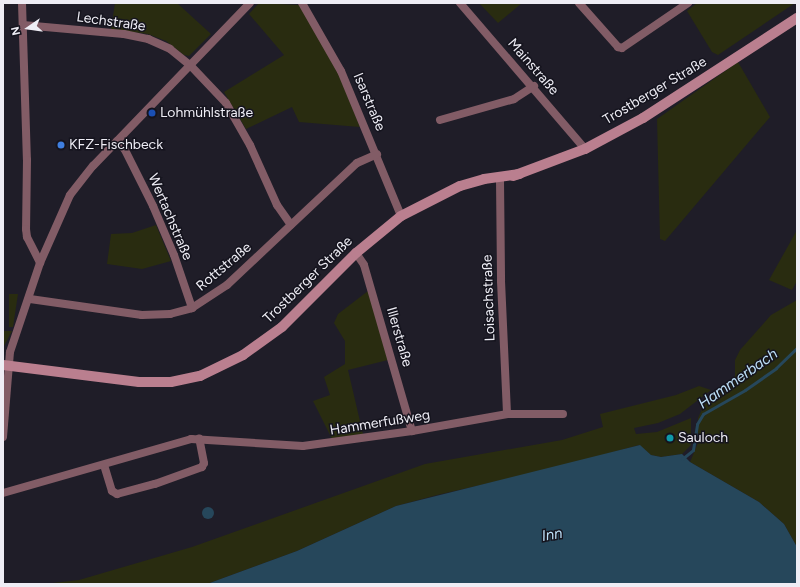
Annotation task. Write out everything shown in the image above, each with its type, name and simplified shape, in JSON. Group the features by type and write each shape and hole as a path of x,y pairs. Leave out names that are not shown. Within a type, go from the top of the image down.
{"main road":[{"name":"Trostberger Straße","path":"433,200 520,174 585,149 672,101 797,18"},
{"name":"Trostberger Straße","path":"4,366 139,382 171,382 194,378 242,356 282,327 356,253 401,216 460,186 484,179 520,174"}],"street":[{"path":"22,3 27,153 26,233 40,263"},
{"path":"3,437 4,366 30,299 40,263 70,195 117,141 250,3"},
{"name":"Isarstraße","path":"302,3 341,71 377,154 401,216"},
{"name":"Mainstraße","path":"460,3 534,86 585,149"},
{"path":"579,3 618,48 622,48 688,3"},
{"name":"Lechstraße","path":"23,25 148,39 170,49 190,65 226,103 250,145 277,205 291,225"},
{"path":"440,120 514,98 534,86"},
{"name":"Wertachstraße","path":"117,141 126,150 153,206 174,255 192,308"},
{"name":"Rottstraße","path":"30,299 142,315 170,314 192,308 227,285 357,163 377,154"},
{"name":"Loisachstraße","path":"500,180 500,273 507,414"},
{"name":"Illerstraße","path":"356,253 364,265 412,431"},
{"name":"Hammerfußweg","path":"3,493 191,439 199,438 303,446 412,431 507,414 563,414"},
{"path":"104,465 112,491 117,494 156,484 202,467 204,463 199,438"}],"green space":[{"path":"115,3 177,3 211,34 189,56 184,55 166,41 148,34 111,29"},
{"path":"259,3 299,5 334,62 360,127 299,122 292,107 246,129 224,92 284,55 249,14"},
{"path":"479,3 522,3 498,23"},
{"path":"697,3 795,3 718,55 712,52 687,11"},
{"path":"738,62 770,117 665,241 660,239 657,119"},
{"path":"156,225 171,261 142,269 107,264 111,234 132,233"},
{"path":"797,230 797,281 792,290 769,280"},
{"path":"368,291 388,360 348,370 363,434 332,439 313,401 330,395 324,377 345,364 345,341 334,323 338,314"},
{"path":"9,294 18,294 13,327 9,327"},
{"path":"797,300 797,547 784,524 759,502 690,462 698,443 698,418 704,405 735,376 735,360 740,350 771,315"},
{"path":"3,331 12,331 3,348"},
{"path":"699,386 711,390 680,414 658,423 634,428 636,434 657,432 691,418 691,445 682,454 661,457 651,455 639,445 555,468 396,506 297,551 207,584 44,584 79,580 192,547 425,464 562,440 603,427 600,414 676,395"}],"water":[{"name":"Inn","path":"640,445 651,455 661,457 682,454 690,462 759,502 784,524 797,547 797,584 207,584 297,551 396,506"},
{"path":"206,507 210,507 214,513 210,519 206,519 202,515 202,511"}],"waterway":[{"name":"Hammerbach","path":"682,459 693,450 697,424 703,414 745,390 776,368 797,348"}],"place":[{"name":"Lohmühlstraße","path":"152,113"},
{"name":"KFZ-Fischbeck","path":"61,145"},
{"name":"Sauloch","path":"670,438"}]}
